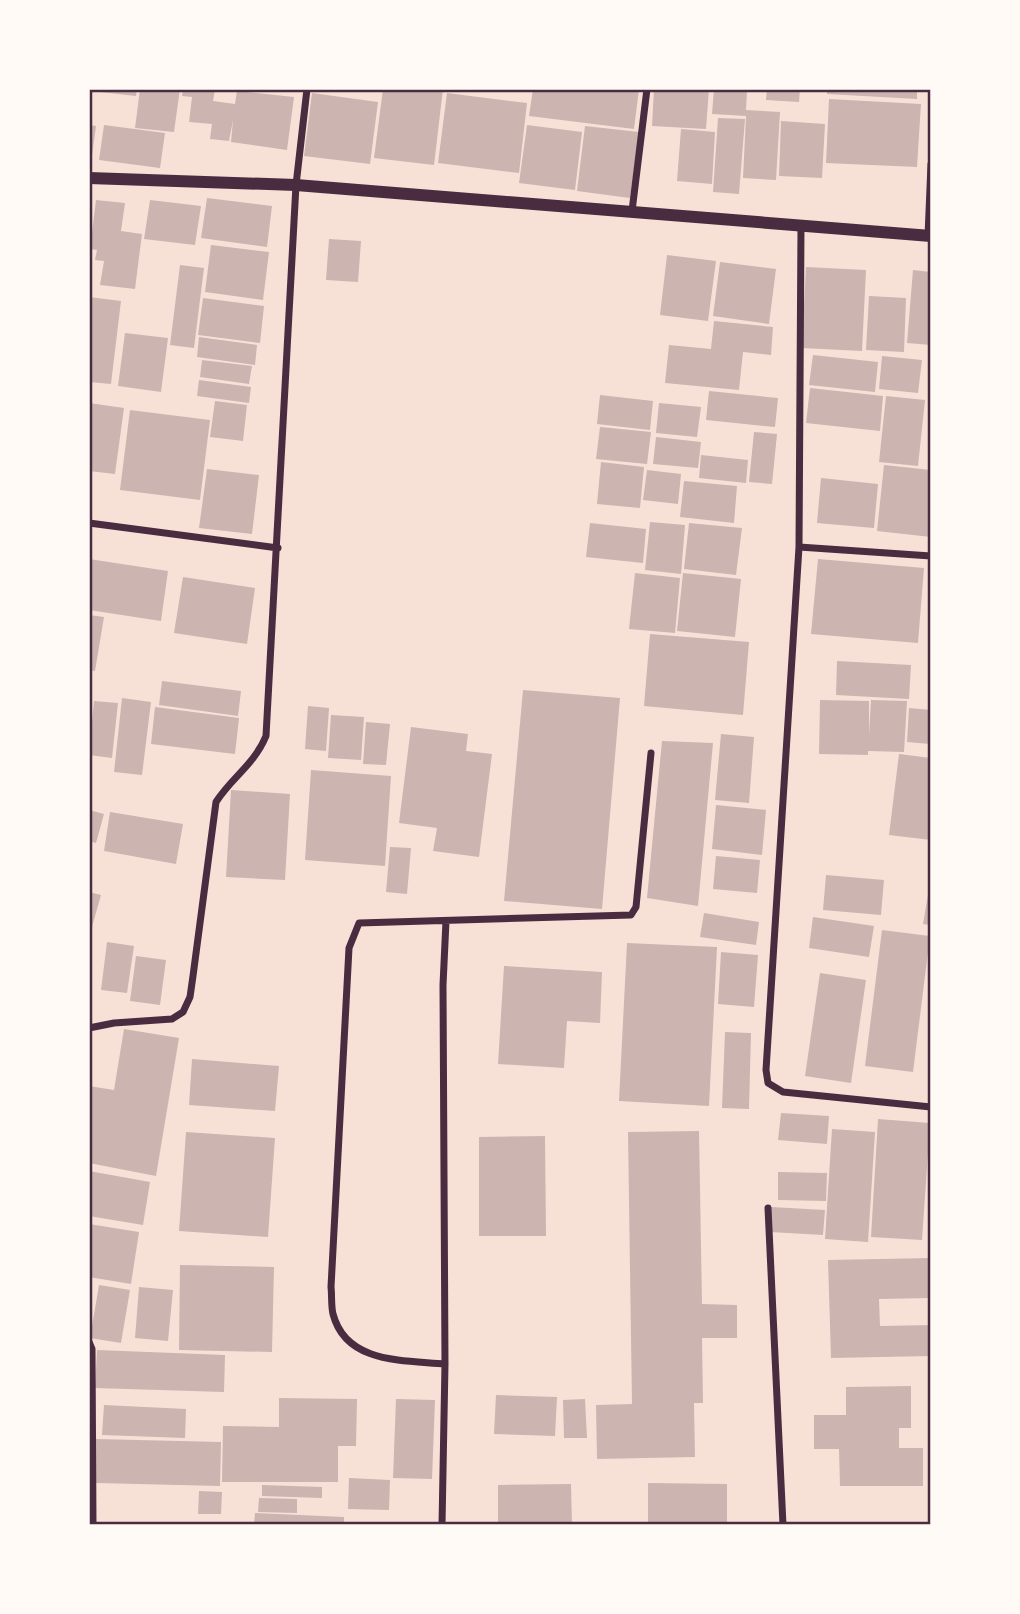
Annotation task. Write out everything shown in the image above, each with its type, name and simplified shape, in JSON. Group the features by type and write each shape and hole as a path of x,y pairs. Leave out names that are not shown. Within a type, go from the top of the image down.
{"street":[{"path":"89,1028 114,1023 172,1019 183,1012 190,998 216,802 228,784 247,769 259,753 266,736 296,185 307,89"},
{"path":"632,211 647,89"},
{"path":"89,178 296,185 930,236 931,164"},
{"path":"801,226 799,547 766,1070 768,1083 783,1092 931,1107"},
{"path":"89,523 278,548"},
{"path":"799,547 931,556"},
{"path":"445,1364 376,1357 362,1351 350,1342 333,1314 331,1287 349,948 359,923 631,915 636,907 651,753"},
{"path":"442,1525 445,1364 443,985 446,920"},
{"path":"768,1208 783,1525"},
{"path":"89,1342 92,1349 93,1525"}],"building":[{"path":"100,89 137,89 136,96 100,92"},
{"path":"140,89 180,89 174,132 135,128"},
{"path":"183,89 215,89 213,101 235,104 237,91 294,97 287,150 231,142 233,120 229,141 210,139 212,124 189,122 192,97 182,96"},
{"path":"383,89 443,89 434,165 374,158"},
{"path":"533,89 639,89 634,129 529,116"},
{"path":"654,89 709,89 706,129 652,126"},
{"path":"714,89 747,90 746,110 780,112 776,180 743,178 746,116 712,114"},
{"path":"767,89 800,89 799,102 766,100"},
{"path":"827,89 917,89 917,99 827,94"},
{"path":"312,93 378,102 370,164 304,156"},
{"path":"447,93 527,103 519,173 438,163"},
{"path":"829,99 921,104 917,167 826,163"},
{"path":"718,118 745,119 739,194 713,192"},
{"path":"781,121 825,124 822,178 779,176"},
{"path":"89,125 96,126 91,163 89,163"},
{"path":"104,125 165,133 160,168 99,160"},
{"path":"527,125 582,132 575,190 519,183"},
{"path":"585,126 639,132 630,198 577,191"},
{"path":"681,129 715,132 712,184 677,181"},
{"path":"207,198 272,206 267,247 201,238"},
{"path":"96,200 125,203 121,231 142,234 135,289 100,285 104,261 95,260 97,250 90,249"},
{"path":"150,200 201,206 195,245 144,239"},
{"path":"329,239 361,241 358,282 326,280"},
{"path":"211,245 269,252 263,300 205,292"},
{"path":"667,255 716,261 708,321 660,315"},
{"path":"720,262 776,269 769,324 713,316"},
{"path":"180,265 204,268 194,348 170,345"},
{"path":"806,267 866,270 862,351 802,348"},
{"path":"913,270 931,272 931,345 907,343"},
{"path":"869,296 906,298 904,352 866,350"},
{"path":"89,297 121,301 111,384 89,382"},
{"path":"203,298 264,306 260,343 198,335"},
{"path":"714,321 773,327 771,355 743,352 739,390 665,383 669,345 711,349"},
{"path":"125,333 168,338 161,392 118,386"},
{"path":"199,337 257,345 255,365 197,357"},
{"path":"813,355 878,362 875,392 809,385"},
{"path":"882,356 922,360 918,393 879,389"},
{"path":"202,360 252,366 249,384 200,377"},
{"path":"199,380 251,387 249,403 197,396"},
{"path":"810,388 883,396 880,431 806,423"},
{"path":"709,391 778,398 775,427 706,420"},
{"path":"600,395 653,401 650,430 597,424"},
{"path":"886,396 925,400 918,466 879,462"},
{"path":"215,401 247,405 243,441 210,437"},
{"path":"89,403 124,408 115,474 89,471"},
{"path":"659,403 701,407 697,437 656,433"},
{"path":"130,410 210,420 200,500 120,490"},
{"path":"600,427 651,432 647,464 596,459"},
{"path":"754,432 777,434 772,484 749,482"},
{"path":"656,437 701,442 698,468 653,464"},
{"path":"701,455 748,460 746,483 699,478"},
{"path":"601,462 644,467 640,508 597,504"},
{"path":"884,465 931,470 931,537 877,531"},
{"path":"207,469 259,475 252,534 199,528"},
{"path":"647,470 681,474 678,504 643,500"},
{"path":"821,478 878,484 874,528 817,523"},
{"path":"684,481 737,486 734,523 680,517"},
{"path":"650,522 685,525 681,574 645,570"},
{"path":"590,523 646,529 643,563 586,557"},
{"path":"689,523 742,528 736,575 684,569"},
{"path":"89,559 168,571 161,621 89,610"},
{"path":"818,559 924,568 918,643 811,634"},
{"path":"635,573 680,578 675,633 629,629"},
{"path":"683,573 741,579 735,637 677,631"},
{"path":"183,577 255,588 247,644 174,633"},
{"path":"89,615 104,617 95,671 89,670"},
{"path":"650,634 749,642 743,715 644,706"},
{"path":"837,661 911,665 909,699 836,695"},
{"path":"162,681 241,691 238,716 159,705"},
{"path":"523,690 620,698 602,909 504,901"},
{"path":"122,698 151,702 142,775 114,772"},
{"path":"820,700 869,701 869,735 871,700 907,701 904,752 868,751 868,755 819,754"},
{"path":"94,701 118,703 112,758 89,755"},
{"path":"308,706 329,708 326,751 305,749"},
{"path":"155,707 239,718 235,754 151,744"},
{"path":"909,708 931,710 930,744 907,742"},
{"path":"331,715 364,717 361,760 328,758"},
{"path":"366,722 390,724 386,765 363,764"},
{"path":"411,727 468,734 466,751 492,754 479,857 433,851 437,828 399,823"},
{"path":"721,734 754,737 749,803 715,800"},
{"path":"662,741 713,743 698,906 647,898"},
{"path":"899,754 931,758 931,840 889,835"},
{"path":"311,770 391,776 385,866 305,860"},
{"path":"231,790 290,794 285,880 226,877"},
{"path":"716,805 766,810 762,855 712,849"},
{"path":"89,810 104,814 96,843 89,841"},
{"path":"110,812 183,824 176,864 104,851"},
{"path":"390,847 411,848 407,894 386,892"},
{"path":"716,856 760,860 757,893 713,889"},
{"path":"826,875 884,880 881,915 823,910"},
{"path":"931,889 931,925 923,924"},
{"path":"89,892 101,895 90,934 89,934"},
{"path":"704,913 759,922 756,945 700,937"},
{"path":"813,917 874,926 869,957 809,948"},
{"path":"882,930 930,936 913,1072 865,1066"},
{"path":"107,942 134,946 127,993 101,990"},
{"path":"627,943 717,947 709,1106 619,1101"},
{"path":"721,952 758,955 754,1007 718,1004"},
{"path":"136,956 166,960 160,1005 130,1001"},
{"path":"504,966 602,972 600,1023 567,1021 564,1068 498,1064"},
{"path":"820,973 866,980 851,1083 805,1076"},
{"path":"124,1029 179,1038 156,1176 89,1163 89,1086 114,1090"},
{"path":"725,1032 751,1033 749,1109 722,1108"},
{"path":"192,1059 279,1066 275,1111 189,1105"},
{"path":"781,1113 829,1116 827,1144 778,1140"},
{"path":"878,1119 930,1123 922,1240 871,1237"},
{"path":"832,1129 875,1132 868,1242 825,1239"},
{"path":"699,1131 702,1304 737,1305 737,1338 702,1338 703,1403 694,1403 695,1457 597,1459 596,1405 632,1404 628,1132"},
{"path":"186,1132 275,1138 268,1237 179,1231"},
{"path":"545,1136 546,1236 479,1236 479,1137"},
{"path":"89,1171 150,1182 143,1225 89,1216"},
{"path":"778,1172 827,1173 826,1201 778,1200"},
{"path":"771,1207 825,1210 823,1235 770,1232"},
{"path":"89,1224 139,1232 131,1284 89,1277"},
{"path":"931,1258 931,1298 879,1299 880,1326 931,1325 931,1356 831,1358 828,1260"},
{"path":"180,1265 274,1267 272,1352 179,1350"},
{"path":"99,1285 130,1290 121,1343 90,1338"},
{"path":"139,1287 173,1290 168,1341 135,1338"},
{"path":"97,1350 225,1355 224,1392 95,1388"},
{"path":"911,1386 911,1428 899,1428 899,1448 923,1448 923,1486 840,1486 839,1449 814,1449 814,1415 846,1415 846,1387"},
{"path":"496,1395 557,1397 555,1436 494,1434"},
{"path":"279,1398 357,1399 356,1446 338,1446 338,1482 222,1482 223,1426 279,1427"},
{"path":"396,1399 435,1400 432,1479 393,1478"},
{"path":"585,1399 587,1438 564,1438 563,1400"},
{"path":"104,1405 186,1409 185,1438 102,1435"},
{"path":"96,1439 221,1442 220,1486 96,1483"},
{"path":"349,1478 390,1480 389,1510 348,1509"},
{"path":"648,1483 727,1484 727,1524 648,1523"},
{"path":"571,1484 572,1525 498,1525 498,1485"},
{"path":"262,1485 322,1487 322,1498 262,1496"},
{"path":"199,1491 222,1492 221,1514 198,1514"},
{"path":"259,1498 297,1499 297,1513 258,1512"},
{"path":"255,1513 344,1517 344,1525 254,1525"}]}
